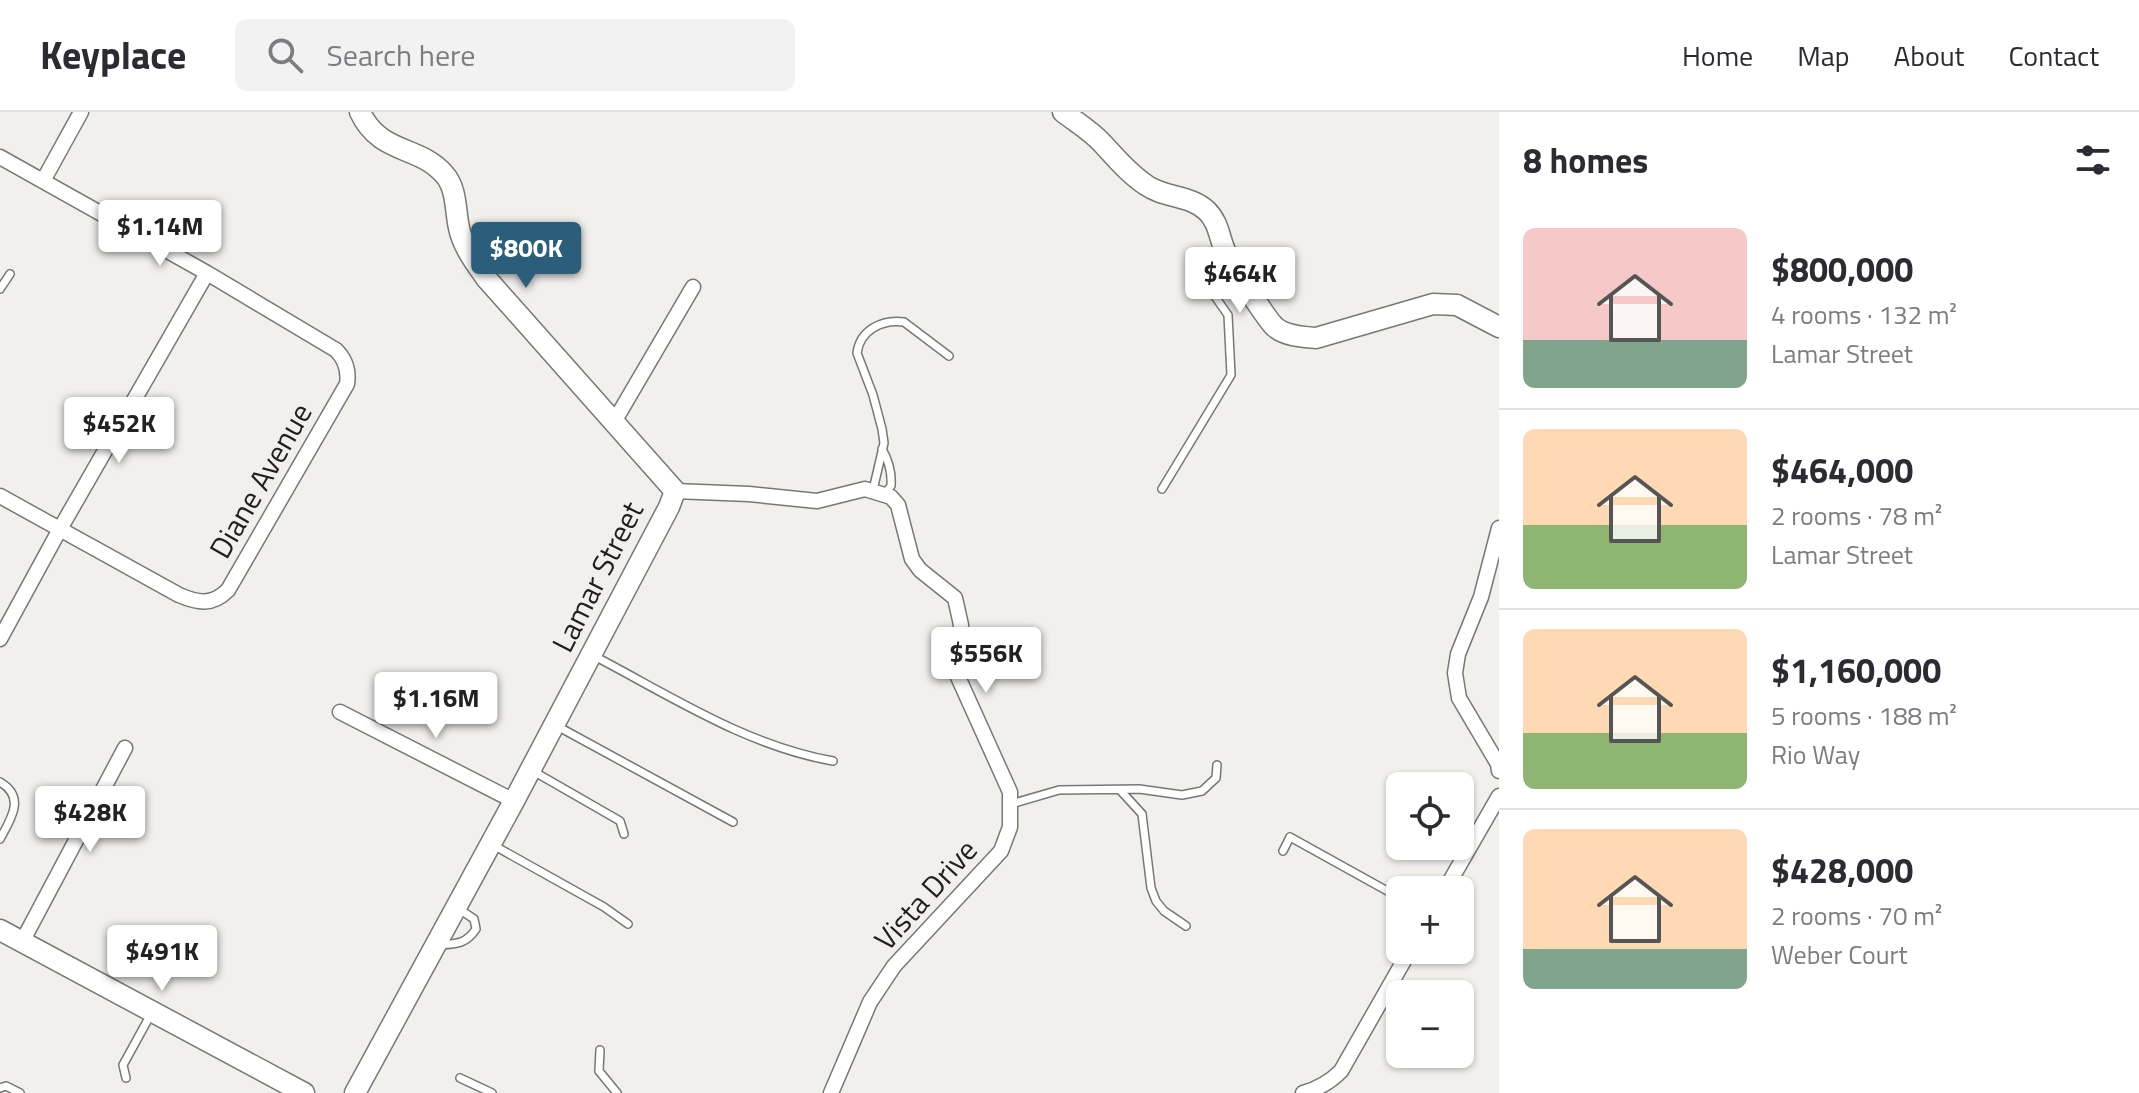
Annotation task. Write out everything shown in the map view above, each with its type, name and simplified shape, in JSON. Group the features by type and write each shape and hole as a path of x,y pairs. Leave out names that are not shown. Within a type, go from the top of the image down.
{"street":[{"path":"43,181 81,112"},
{"name":"Lamar Street","path":"355,1093 595,650 675,491 472,259 459,229 450,184 442,171 380,140 366,125 360,112"},
{"path":"1063,112 1103,144 1143,183 1206,210 1219,227 1226,254 1275,327 1298,337 1316,338 1433,304 1457,305 1499,327"},
{"path":"0,157 207,273 0,639"},
{"name":"Diane Avenue","path":"60,529 197,603 220,598 228,590 347,384 346,365 336,350 207,273"},
{"path":"614,422 693,287"},
{"path":"675,491 817,501 857,490 878,492"},
{"name":"Vista Drive","path":"831,1093 870,1002 894,966 1001,851 1010,827 1010,792 954,668 961,625 955,598 920,570 912,559 898,505 878,492"},
{"path":"0,496 60,529"},
{"path":"1499,528 1481,597 1458,654 1455,673 1459,698 1498,764 1499,771"},
{"path":"340,712 514,801"},
{"path":"22,942 125,748"},
{"path":"1453,876 1499,796"},
{"path":"0,930 304,1093"},
{"path":"1303,1093 1315,1090 1341,1071 1402,964"}],"lane":[{"path":"1162,489 1231,375 1228,315 1214,295 1212,273 1226,254"},
{"path":"0,289 10,274"},
{"path":"882,448 888,460 891,486 878,492 882,429 857,353 863,335 881,324 904,322 949,356"},
{"path":"595,650 598,658 739,732 800,755 833,761"},
{"path":"555,725 733,822"},
{"path":"1011,804 1059,790 1139,789 1182,795 1194,793 1202,791 1216,778 1217,765"},
{"path":"531,770 620,821 624,834"},
{"path":"0,782 12,791 16,802 14,813 0,839"},
{"path":"1120,790 1142,814 1151,888 1156,901 1164,911 1186,926"},
{"path":"1283,851 1290,837 1386,890"},
{"path":"491,844 604,907 628,924"},
{"path":"126,1078 123,1065 152,1012"},
{"path":"600,1050 599,1071 617,1093"},
{"path":"460,1078 492,1093"},
{"path":"0,1088 6,1086 20,1093"}]}
